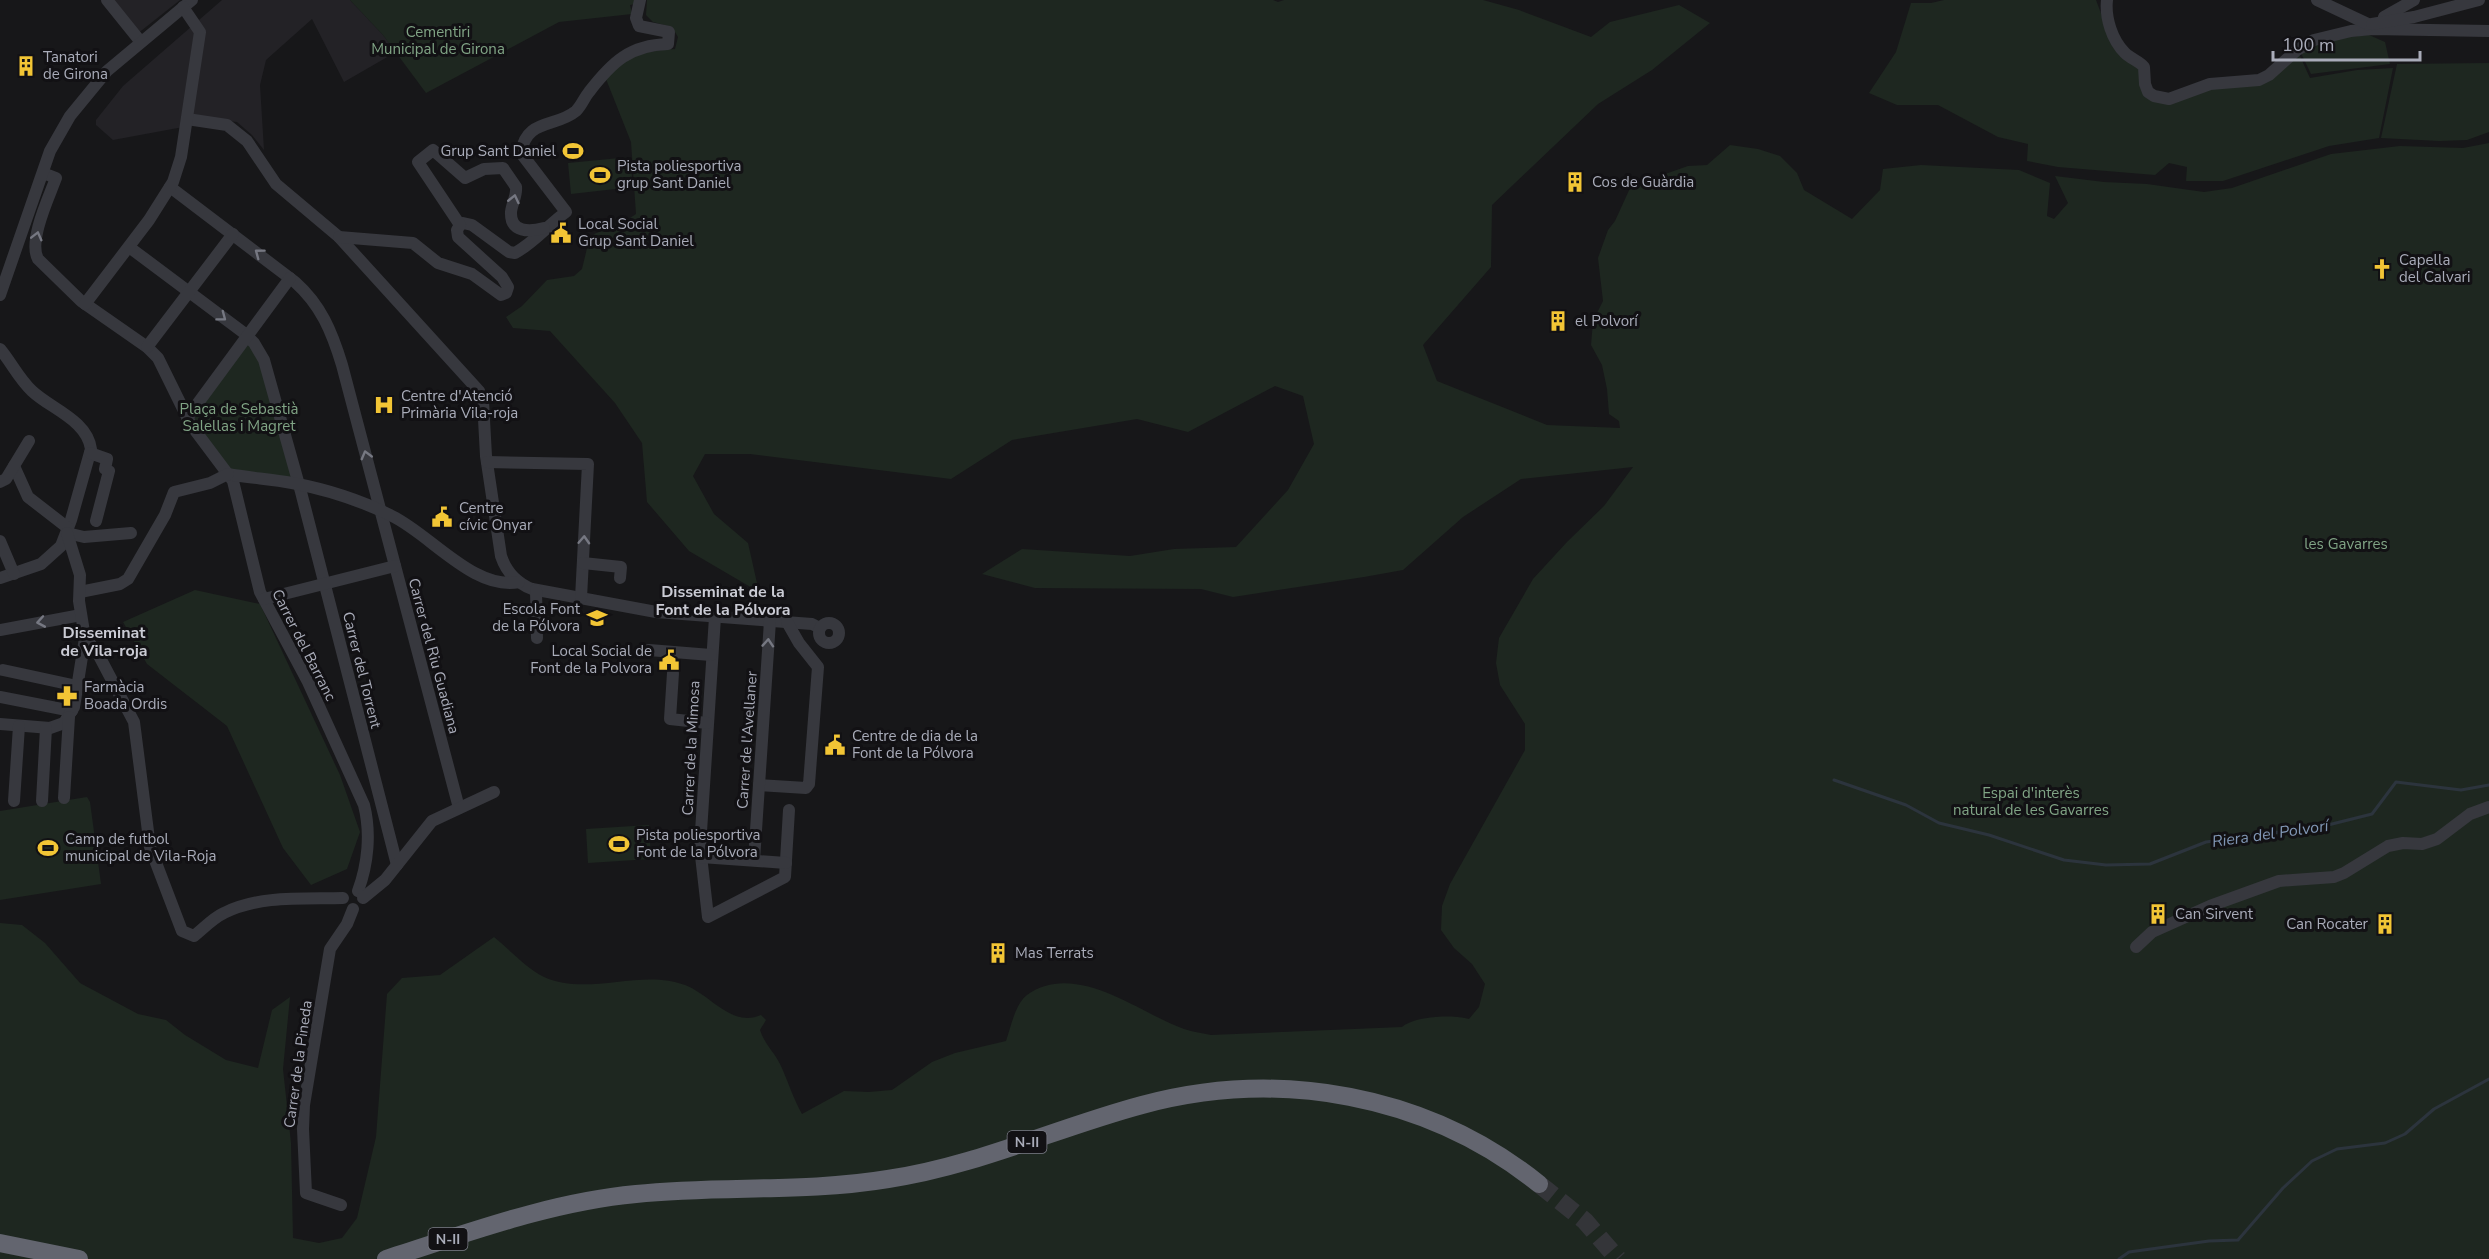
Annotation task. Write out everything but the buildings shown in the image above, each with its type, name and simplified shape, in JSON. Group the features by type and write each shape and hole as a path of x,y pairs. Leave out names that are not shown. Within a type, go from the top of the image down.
{"highway":[{"name":"N-II","path":"386,1259 510,1219 601,1198 637,1193 837,1186 933,1172 1141,1105 1189,1095 1242,1089 1287,1088 1315,1091 1360,1098 1401,1109 1464,1135 1518,1167 1539,1184"},
{"path":"0,1243 79,1259"}],"street":[{"path":"107,0 140,41"},
{"path":"459,225 463,223 472,225 509,252 516,253 533,243 544,228 566,212 521,153 522,145 525,138 539,125 575,112 598,81 626,54 640,47 668,44 669,32 639,26 636,18 640,0"},
{"path":"2107,0 2108,22 2120,47 2129,57 2144,67 2148,92 2160,98 2175,98 2217,82 2259,80 2269,75 2297,50 2314,40 2479,0"},
{"path":"2316,0 2371,27 2489,31"},
{"path":"2371,27 2414,0"},
{"path":"0,295 42,173 53,145 70,116 106,70 187,4 200,32 181,157 170,187 149,220 82,301"},
{"path":"187,119 219,123 235,130 255,150 270,176 282,189 339,237 479,391 483,401 487,462 501,556 507,569 519,582 536,590 656,612 812,624 820,628"},
{"path":"459,225 418,162 433,150 465,178 484,169 503,168 516,187 511,211 513,221 521,230 527,232 544,228"},
{"name":"Carrer del Barranc","path":"42,173 56,178 36,237 35,254 82,301 147,347 162,365 187,418 233,482 264,599 308,682 362,796 368,825 368,847 360,894"},
{"name":"Carrer del Riu Guadiana","path":"170,187 290,278 317,305 332,334 459,808"},
{"path":"339,237 413,243 438,263 472,274 501,295 506,293 508,287 502,277 458,237 459,225"},
{"path":"147,347 233,234"},
{"name":"Carrer del Torrent","path":"129,247 247,336 258,348 267,368 397,865"},
{"path":"187,418 290,278"},
{"path":"0,349 33,392 80,427 87,435 90,453 66,534 41,564 0,578"},
{"path":"0,482 6,479 29,441"},
{"path":"90,453 107,459 105,469 110,471 96,521"},
{"path":"487,462 588,464 581,598"},
{"path":"14,466 28,497 66,534 80,575 81,615 85,639 70,714 64,798"},
{"path":"80,592 120,585 128,579 165,515 174,492 210,483 228,474 297,484 381,512 407,524 465,568 509,584 519,582"},
{"path":"66,534 84,537 131,533"},
{"path":"0,541 14,574"},
{"path":"583,563 621,567 620,578"},
{"path":"264,599 395,566"},
{"path":"536,590 537,638"},
{"path":"0,630 81,615"},
{"name":"Carrer de la Mimosa","path":"715,617 707,723 701,857 708,917 785,877 786,863"},
{"name":"Carrer de l'Avellaner","path":"754,860 770,621"},
{"path":"759,785 806,788 809,784 818,668 787,622"},
{"path":"85,639 97,652 134,722 150,847 182,931 194,936 222,914 243,906 298,897 344,898"},
{"path":"648,650 711,655"},
{"path":"10,658 2,674 77,686"},
{"path":"673,673 670,719 707,723"},
{"path":"0,697 70,714"},
{"path":"0,724 46,728 58,726 70,714"},
{"path":"14,801 19,726"},
{"path":"42,801 46,728"},
{"path":"344,898 349,890 360,894 385,880 432,821 494,792"},
{"path":"2136,947 2152,932 2210,906 2279,881 2334,877 2388,846 2403,843 2422,844 2437,839 2470,814 2489,807"},
{"path":"701,857 786,863 789,810"},
{"path":"344,898 347,906 353,909 359,907 360,894"},
{"name":"Carrer de la Pineda","path":"341,1204 306,1193 303,1116 330,949 347,924 353,909"}],"shaded area":[{"path":"101,0 180,0 132,38"},
{"path":"222,0 350,0 396,52 344,82 312,19 266,60 260,85 264,150 237,122 197,117 194,125 113,140 96,125 96,120 123,86"}],"green space":[{"name":"Cementiri Municipal de Girona","path":"350,0 637,0 635,4 630,5 632,14 559,22 426,93 383,35"},
{"name":"Espai d'interès natural de les Gavarres","path":"647,0 1273,0 1278,2 1284,0 1483,0 1519,10 1591,37 1610,22 1679,5 1710,23 1652,70 1598,104 1492,205 1491,267 1423,345 1437,381 1547,425 1620,428 1619,421 1609,414 1602,365 1591,345 1593,321 1603,301 1598,258 1608,230 1615,221 1631,186 1688,166 1707,165 1730,145 1758,149 1780,156 1797,173 1804,190 1852,219 1880,190 1883,169 1921,165 2019,170 2050,183 2047,216 2054,219 2068,203 2055,176 2147,184 2204,192 2232,188 2331,154 2400,146 2463,148 2489,143 2489,1259 0,1259 0,923 22,925 45,943 80,983 138,1014 166,1020 185,1035 226,1060 258,1068 272,1010 290,997 283,1069 291,1143 293,1238 319,1243 342,1238 357,1218 376,1137 387,994 402,978 440,975 494,937 537,973 561,982 596,984 651,979 668,981 695,990 731,1014 750,1018 761,1015 766,1020 760,1030 762,1035 780,1064 802,1114 844,1091 892,1090 932,1062 955,1053 1006,1041 1016,1010 1023,999 1046,986 1066,983 1086,986 1127,1002 1166,1022 1211,1035 1402,1027 1415,1020 1434,1017 1469,1019 1479,1007 1485,984 1472,964 1454,948 1441,930 1442,906 1450,884 1525,750 1525,724 1500,685 1496,663 1499,638 1533,579 1604,506 1633,467 1521,479 1463,517 1403,570 1233,597 1201,589 1035,588 982,574 1022,549 1130,556 1174,549 1236,547 1288,490 1314,444 1303,396 1275,386 1188,432 1137,419 1012,440 951,479 750,454 705,454 693,476 714,514 748,543 759,592 689,551 647,502 642,443 615,403 550,331 513,328 506,317 522,306 547,280 574,276 582,269 588,244 594,234 624,222 636,214 631,142 606,79 622,64 637,55 675,49 678,37 672,27 653,22 646,15"},
{"path":"1944,0 2096,0 2111,40 2136,63 2151,98 2194,93 2246,81 2299,54 2310,78 2357,70 2393,68 2379,138 2329,146 2223,181 2186,181 2187,167 2169,163 2155,175 2058,167 2027,161 2028,144 1998,137 1938,105 1897,105 1869,93 1896,52 1911,3 1931,3"},
{"path":"2369,35 2385,42 2390,64 2311,74 2300,51 2326,39"},
{"path":"2489,63 2489,132 2467,140 2381,138 2397,64"},
{"name":"Pista poliesportiva grup Sant Daniel","path":"630,157 633,187 571,194 568,163"},
{"name":"Plaça de Sebastià Salellas i Magret","path":"247,337 257,350 295,482 231,471 189,416"},
{"path":"195,590 260,604 340,775 360,832 347,869 311,885 283,848 227,726 147,664 123,622"},
{"name":"Camp de futbol municipal de Vila-Roja","path":"87,797 90,802 101,884 0,900 0,811"},
{"name":"Pista poliesportiva Font de la Pólvora","path":"649,825 651,859 588,863 586,829"}],"waterway":[{"name":"Riera del Polvorí","path":"1834,780 1906,805 1939,823 1989,835 2064,860 2106,865 2150,864 2206,842 2324,826 2372,814 2396,782 2461,790 2489,785"},
{"path":"2119,1259 2129,1252 2209,1241 2238,1240 2283,1188 2312,1161 2337,1149 2385,1143 2405,1134 2434,1109 2489,1079"}],"tunnel":[{"path":"1539,1184 1585,1221 1618,1259"}],"place":[{"name":"Tanatori de Girona","path":"26,66"},
{"name":"Grup Sant Daniel","path":"573,151"},
{"name":"Pista poliesportiva grup Sant Daniel","path":"600,175"},
{"name":"Cos de Guàrdia","path":"1575,182"},
{"name":"Local Social Grup Sant Daniel","path":"561,233"},
{"name":"Capella del Calvari","path":"2382,269"},
{"name":"el Polvorí","path":"1558,321"},
{"name":"Centre d'Atenció Primària Vila-roja","path":"384,405"},
{"name":"Centre cívic Onyar","path":"442,517"},
{"name":"Escola Font de la Pólvora","path":"597,618"},
{"name":"Local Social de Font de la Polvora","path":"669,660"},
{"name":"Farmàcia Boada Ordis","path":"67,696"},
{"name":"Centre de dia de la Font de la Pólvora","path":"835,745"},
{"name":"Pista poliesportiva Font de la Pólvora","path":"619,844"},
{"name":"Camp de futbol municipal de Vila-Roja","path":"48,848"},
{"name":"Can Sirvent","path":"2158,914"},
{"name":"Can Rocater","path":"2385,924"},
{"name":"Mas Terrats","path":"998,953"}],"district":[{"name":"Disseminat de la Font de la Pólvora","path":"723,600"},
{"name":"Disseminat de Vila-roja","path":"104,641"}],"park label":[{"name":"les Gavarres","path":"2346,544"}]}
